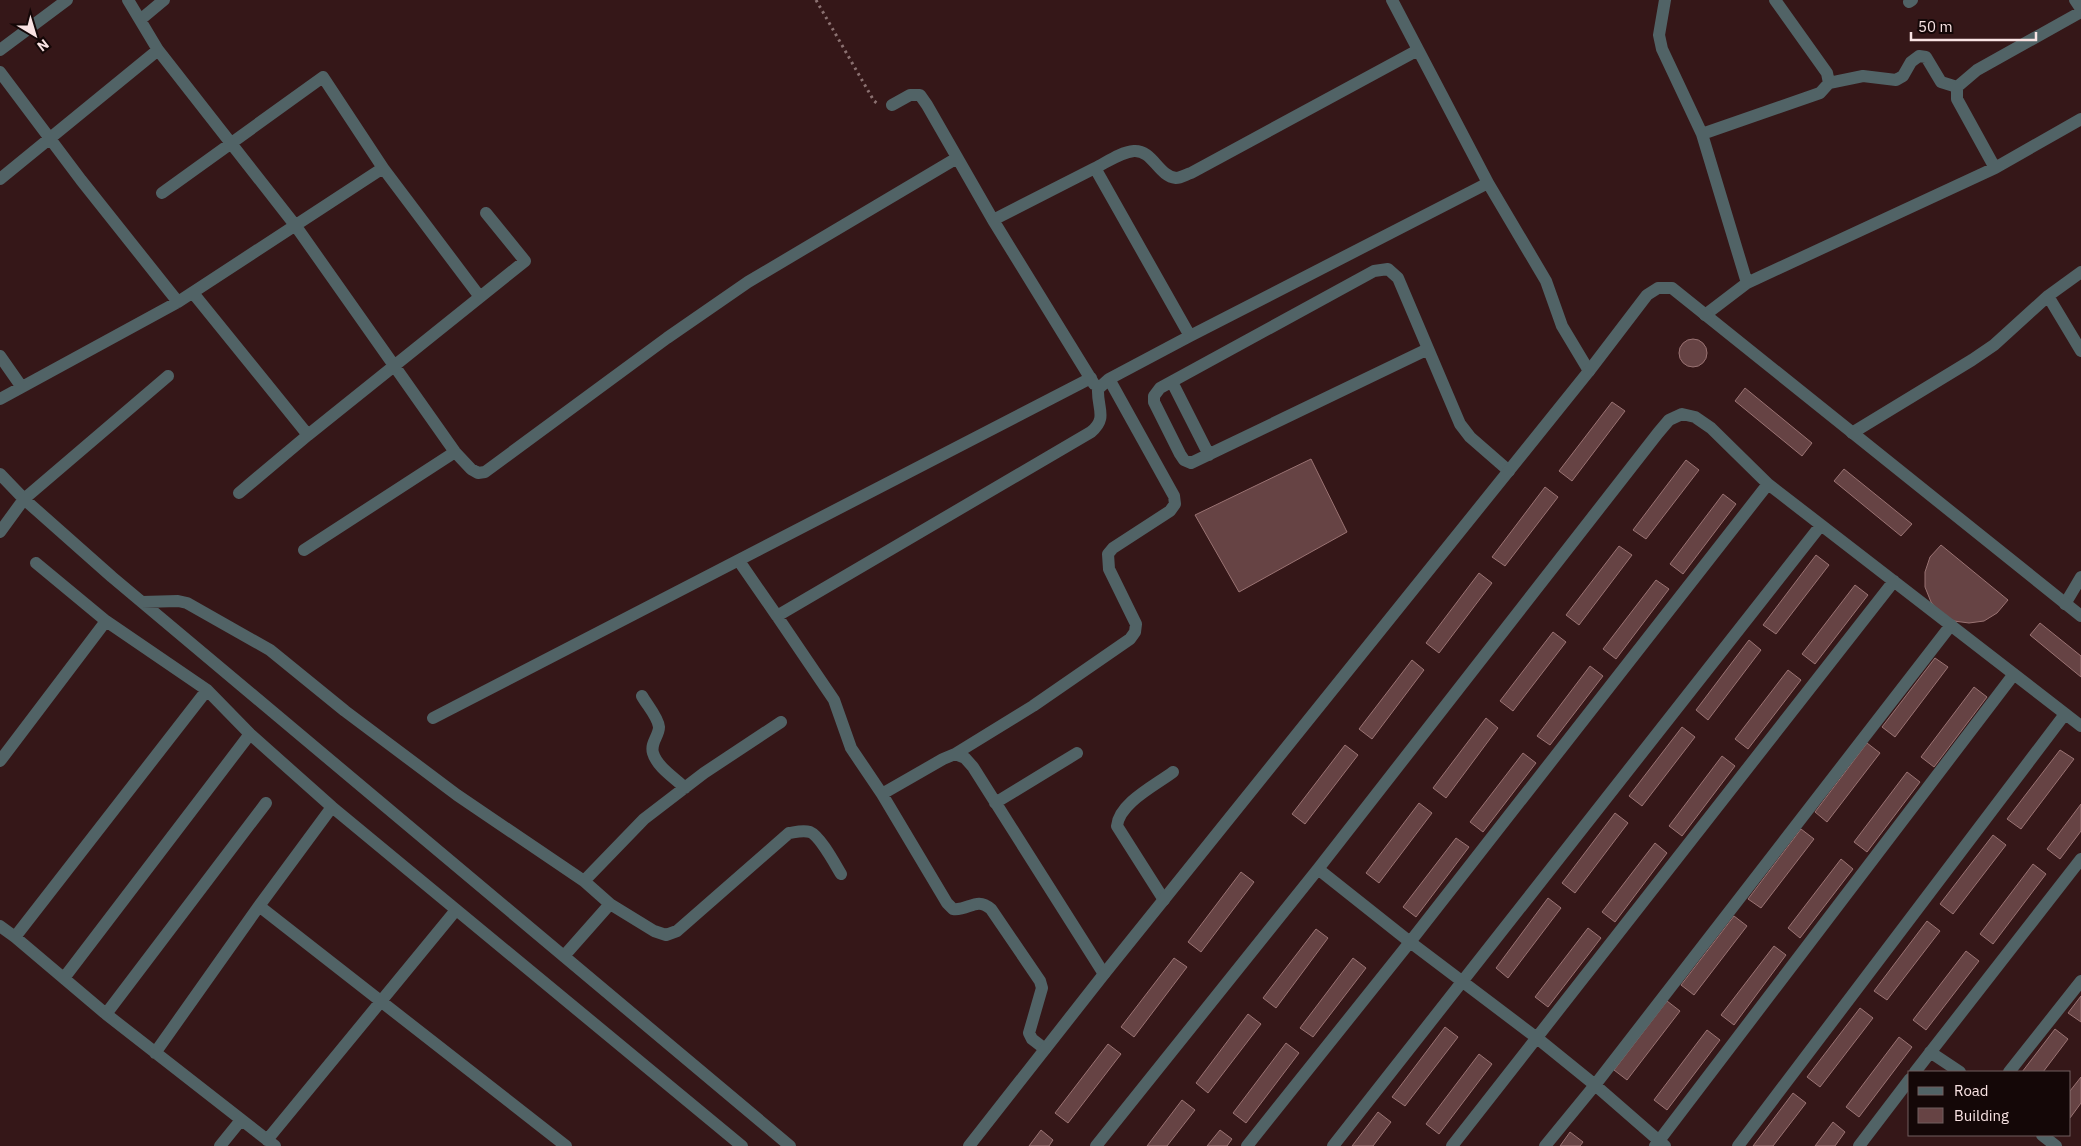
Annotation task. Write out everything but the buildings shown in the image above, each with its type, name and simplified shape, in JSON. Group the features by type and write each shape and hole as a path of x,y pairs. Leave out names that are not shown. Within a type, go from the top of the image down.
{"street":[{"path":"0,50 67,0"},
{"path":"128,0 158,50 295,225 456,452 471,469 478,473 485,472 667,338 748,282 957,158"},
{"path":"140,20 164,0"},
{"path":"1392,0 1488,183 1546,281 1562,326 1589,371"},
{"path":"1665,0 1659,35 1662,49 1702,134 1747,283"},
{"path":"1775,0 1827,73 1829,83"},
{"path":"1995,168 1957,99 1957,87 1977,70 2081,11 2075,0"},
{"path":"0,179 158,50"},
{"path":"993,220 1121,155 1135,151 1146,153 1164,173 1176,178 1192,173 1418,50"},
{"path":"1702,134 1820,93 1829,83 1863,76 1896,80 1902,76 1911,62 1918,56 1926,57 1941,82 1957,87"},
{"path":"0,72 178,302"},
{"path":"162,193 323,77 383,168 480,297"},
{"path":"777,616 1091,432 1099,425 1102,414 1098,400 1098,389 993,220 927,105 920,95 910,95 892,105"},
{"path":"1705,315 1747,283 1995,168 2081,119"},
{"path":"0,399 193,293 383,168"},
{"path":"1095,168 1190,336"},
{"path":"1098,389 1109,380 1190,336 1488,183"},
{"path":"239,493 394,365 525,261 486,213"},
{"path":"1428,349 1191,463 1184,460 1180,454 1154,402 1154,396 1160,388 1374,271 1388,269 1398,278 1460,424 1470,437 1509,471"},
{"path":"1852,432 1972,360 2010,332 2048,296 2081,272"},
{"path":"969,1146 1104,974 1589,371 1647,295 1658,288 1672,288 2081,616"},
{"path":"193,293 308,435"},
{"path":"2048,296 2081,351"},
{"path":"0,356 21,386"},
{"path":"0,532 24,499 168,376"},
{"path":"433,718 1090,378"},
{"path":"882,794 944,758 955,754 1032,706 1130,638 1135,632 1136,624 1109,569 1108,554 1113,548 1170,511 1175,504 1174,496 1109,380"},
{"path":"1172,382 1209,455"},
{"path":"1096,1146 1318,869 1669,420 1682,414 1695,417 1710,428 1768,484 2081,726"},
{"path":"304,550 456,452"},
{"path":"0,474 24,499 142,602 790,1146"},
{"path":"1247,1146 1410,942 1768,484"},
{"path":"1333,1146 1821,525"},
{"path":"738,561 834,700 851,748 882,794 947,903 953,909 959,910 979,902 985,903 1040,980 1042,988 1029,1033 1032,1039 1045,1049"},
{"path":"36,563 106,620 207,690 250,734 332,807 742,1146"},
{"path":"2065,604 2081,577"},
{"path":"1452,1146 1894,581"},
{"path":"142,602 178,601 187,603 270,650 345,711 457,795 584,881 610,904 654,931 666,935 677,931 789,833 799,831 810,832 818,839 841,874"},
{"path":"0,761 106,620"},
{"path":"1545,1146 1595,1085 1951,625"},
{"path":"1318,869 1410,942 1537,1038 1595,1085 1660,1144 2014,674"},
{"path":"16,937 207,690"},
{"path":"642,696 658,721 659,729 652,746 653,754 658,762 685,788"},
{"path":"1738,1146 2065,714"},
{"path":"584,881 629,832 685,788 781,722"},
{"path":"64,978 250,734"},
{"path":"995,803 1077,753"},
{"path":"955,754 965,758 973,767 1104,974"},
{"path":"1164,900 1117,826 1118,817 1124,808 1173,772"},
{"path":"106,1014 266,804"},
{"path":"155,1053 332,807"},
{"path":"1916,1071 2081,859"},
{"path":"564,956 610,904"},
{"path":"259,906 566,1146"},
{"path":"0,926 16,937 106,1014 271,1143 380,1002 456,910"},
{"path":"2010,1071 2081,981"},
{"path":"1930,1052 1958,1071"},
{"path":"1859,1146 1908,1082"},
{"path":"220,1146 241,1120"},
{"path":"2043,1136 2056,1146"}],"path":[{"path":"816,0 874,101 881,107 892,105"}]}
